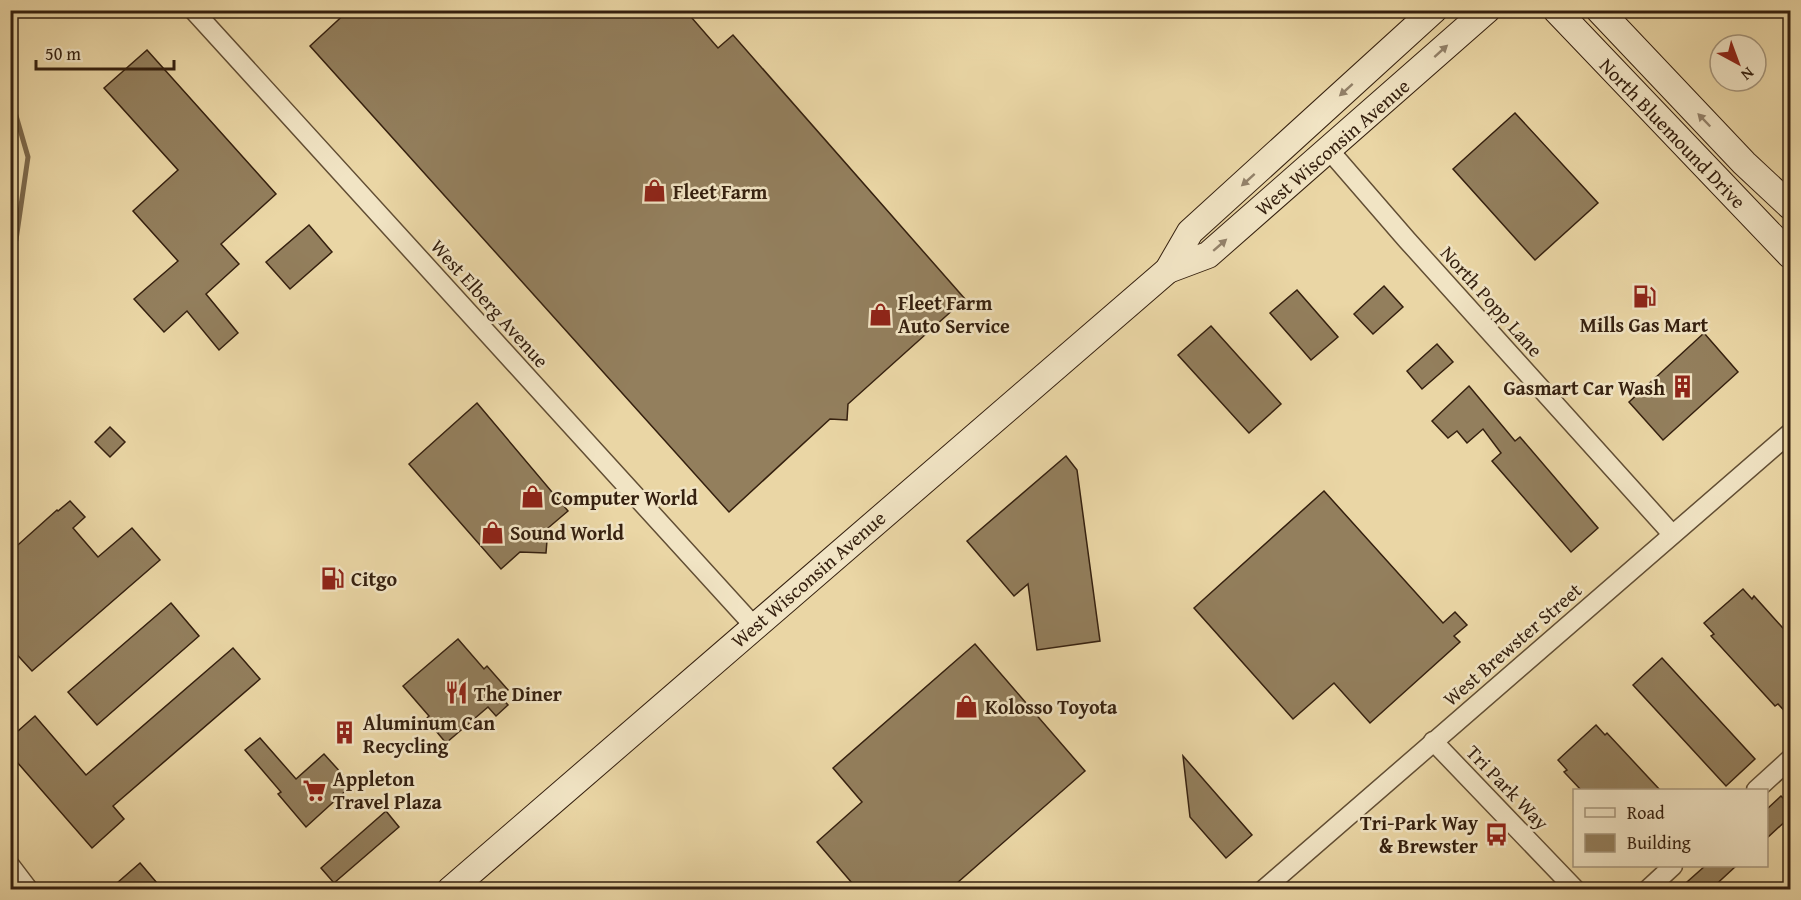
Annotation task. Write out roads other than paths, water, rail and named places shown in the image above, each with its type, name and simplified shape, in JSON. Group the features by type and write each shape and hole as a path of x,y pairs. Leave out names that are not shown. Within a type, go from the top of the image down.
{"main road":[{"name":"West Wisconsin Avenue","path":"450,890 1168,270 1190,232 1434,10"},
{"name":"West Wisconsin Avenue","path":"1168,270 1208,255 1487,10"},
{"name":"North Bluemound Drive","path":"1556,10 1791,255"},
{"name":"North Bluemound Drive","path":"1599,10 1744,163 1791,206"}],"street":[{"name":"West Elberg Avenue","path":"193,10 754,626"},
{"name":"North Popp Lane","path":"1329,150 1422,257 1672,534"},
{"name":"West Brewster Street","path":"1263,890 1791,433"},
{"name":"Tri Park Way","path":"1433,741 1576,890"},
{"path":"1757,789 1791,759"},
{"path":"10,866 30,890"},
{"path":"1647,890 1672,867"}],"waterway":[{"path":"10,95 28,157 16,240 10,247"}],"place":[{"name":"Fleet Farm","path":"655,191"},
{"name":"Mills Gas Mart","path":"1644,296"},
{"name":"Fleet Farm Auto Service","path":"880,314"},
{"name":"Gasmart Car Wash","path":"1683,387"},
{"name":"Computer World","path":"533,497"},
{"name":"Sound World","path":"492,532"},
{"name":"Citgo","path":"333,578"},
{"name":"The Diner","path":"456,693"},
{"name":"Kolosso Toyota","path":"967,706"},
{"name":"Aluminum Can Recycling","path":"345,733"},
{"name":"Appleton Travel Plaza","path":"315,790"},
{"name":"Tri-Park Way & Brewster","path":"1496,834"}]}
